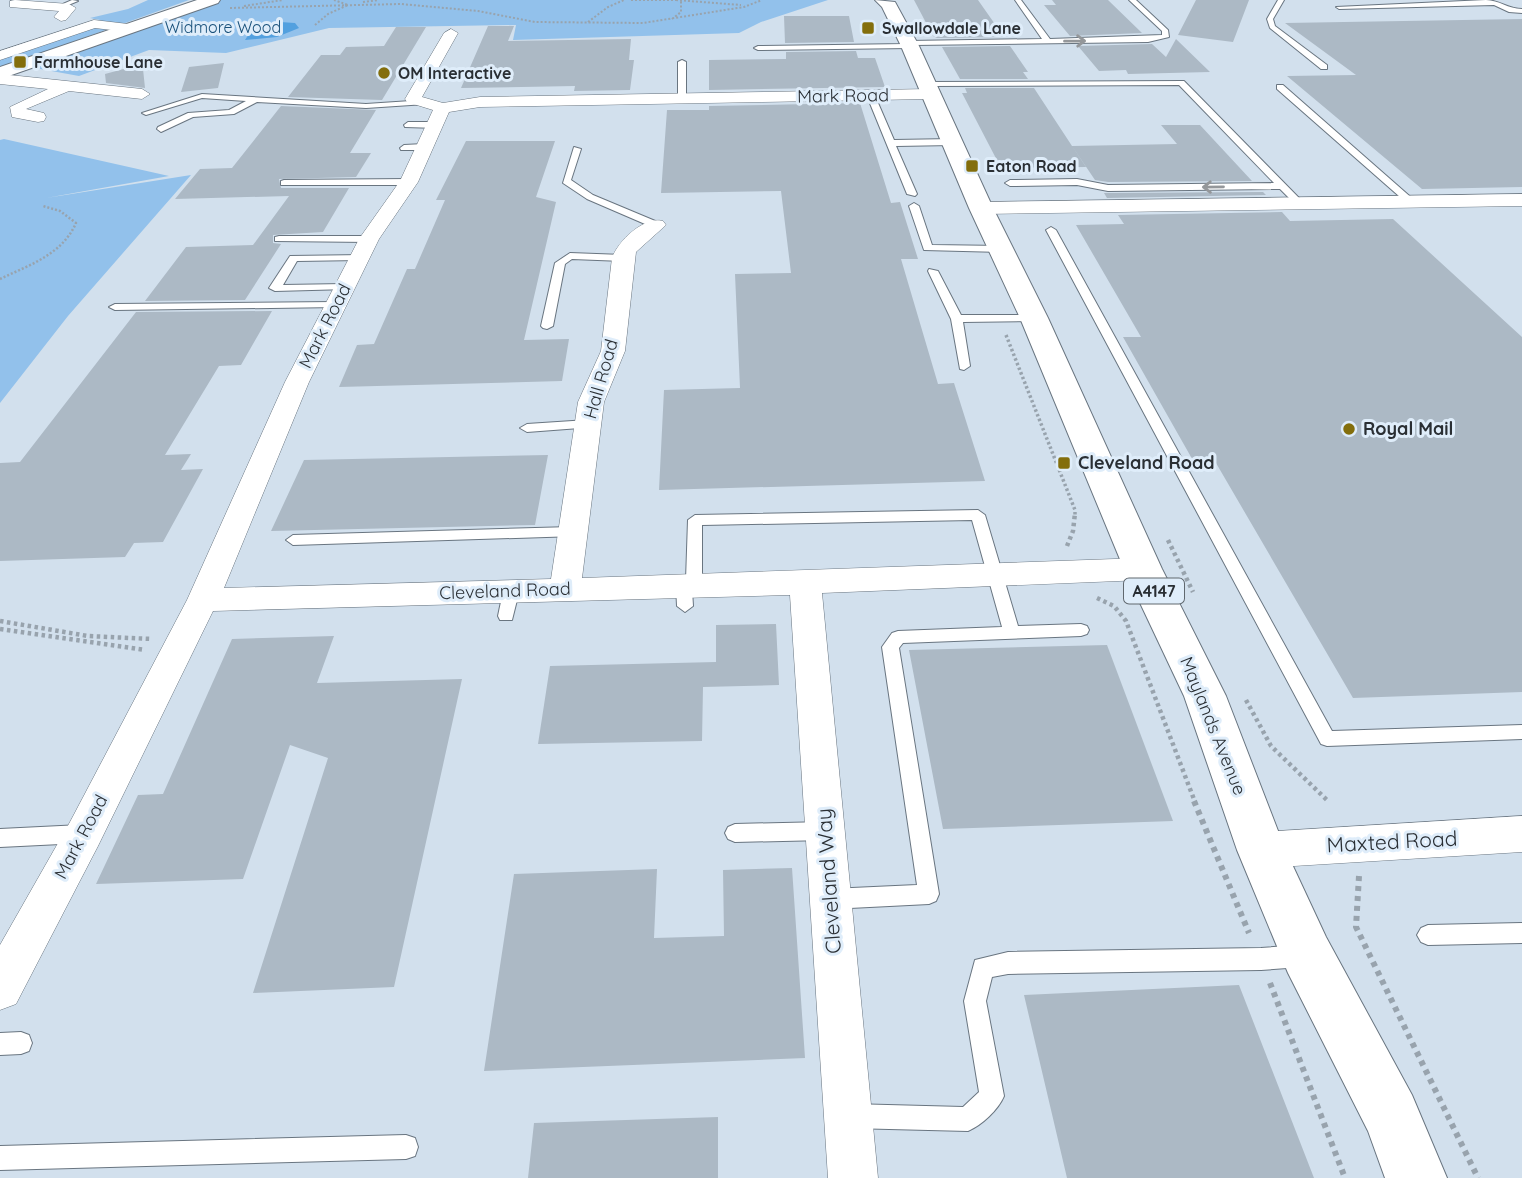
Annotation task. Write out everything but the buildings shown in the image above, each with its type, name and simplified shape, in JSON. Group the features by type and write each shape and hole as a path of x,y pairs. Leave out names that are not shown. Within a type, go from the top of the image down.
{"main road":[{"path":"0,73 207,2"},
{"name":"Maylands Avenue","path":"889,2 981,208 1034,318 1143,569 1205,696 1261,850 1307,955 1391,1116 1416,1178"}],"street":[{"path":"0,6 20,2 60,12"},
{"path":"0,56 94,24 128,28"},
{"path":"424,121 451,33"},
{"path":"0,79 142,94"},
{"path":"38,117 18,113 18,107 68,86"},
{"name":"Mark Road","path":"0,988 84,834 203,600 297,382 364,248 409,182 424,121 509,97 644,95 682,99 870,96 928,89"},
{"path":"981,208 1522,200"},
{"path":"623,257 626,249 656,225"},
{"name":"Hall Road","path":"565,589 591,402 613,351 623,257"},
{"name":"Cleveland Road","path":"203,600 509,604 565,589 688,592 805,583 1143,569"},
{"name":"Cleveland Way","path":"805,583 853,1178"},
{"name":"Maxted Road","path":"1261,850 1520,837"}],"lane":[{"path":"1018,0 1048,42"},
{"path":"758,48 1148,40 1164,37 1166,30 1132,0"},
{"path":"1281,0 1270,19 1272,27 1324,67"},
{"path":"60,12 75,1"},
{"path":"1339,7 1492,1 1511,11 1522,11"},
{"path":"682,62 682,99"},
{"path":"928,89 1181,83 1299,203"},
{"path":"1280,86 1411,202"},
{"path":"296,92 424,121"},
{"path":"146,113 202,96 366,106 424,121"},
{"path":"870,96 912,194"},
{"path":"161,128 191,115 231,112 255,99"},
{"path":"408,125 424,121"},
{"path":"892,144 953,142"},
{"path":"577,149 566,181 590,197 656,225"},
{"path":"284,183 409,182"},
{"path":"1010,183 1077,182 1108,188 1282,186"},
{"path":"1108,188 1119,206"},
{"path":"914,206 928,248 1002,249"},
{"path":"1051,230 1327,739 1522,732"},
{"path":"279,239 364,248"},
{"path":"340,296 275,288 294,258 364,248"},
{"path":"547,326 560,262 570,256 623,257"},
{"path":"933,271 957,319 964,366"},
{"path":"115,307 340,296"},
{"path":"957,319 1034,318"},
{"path":"527,428 588,424"},
{"path":"688,592 695,520 978,515 1012,633"},
{"path":"293,540 572,532"},
{"path":"830,899 929,894 890,647 898,637 1081,630"},
{"path":"735,833 825,831"},
{"path":"0,838 84,834"},
{"path":"1428,934 1522,933"},
{"path":"848,1116 968,1119 992,1096 975,1001 983,968 1008,963 1261,959 1307,955"},
{"path":"0,1158 406,1147"}],"path":[{"path":"233,8 283,0"},
{"path":"334,0 348,5"},
{"path":"315,26 328,14 348,5 378,0"},
{"path":"587,23 608,7 624,0"},
{"path":"631,0 681,0 749,6"},
{"path":"670,20 681,12 681,0"},
{"path":"207,2 233,8 401,4 478,11 535,22 587,23 670,20 749,6 762,0"},
{"path":"0,279 50,253 73,235 76,223 70,216 43,206"},
{"path":"1167,536 1196,597"},
{"path":"1089,596 1114,606 1126,621 1213,850 1261,959 1345,1178"},
{"path":"0,621 88,636 153,639 162,644"},
{"path":"0,629 149,651"},
{"path":"1243,694 1271,746 1329,802"},
{"path":"1360,864 1356,928 1478,1178"}],"green space":[{"path":"148,0 189,0 0,68 0,55 100,20 90,18 128,9"},
{"name":"Widmore Wood","path":"221,0 828,0 761,22 739,33 513,40 516,25 329,28 226,53 149,50 79,76 35,68"},
{"path":"0,140 169,176 46,198 191,175 68,316 0,403"}],"shaded area":[{"path":"280,22 295,23 299,28 277,37 245,40 253,28"}],"place":[{"name":"Swallowdale Lane","path":"868,28"},
{"name":"Farmhouse Lane","path":"20,62"},
{"name":"OM Interactive","path":"384,73"},
{"name":"Eaton Road","path":"972,166"},
{"name":"Royal Mail","path":"1349,429"},
{"name":"Cleveland Road","path":"1064,463"}]}
